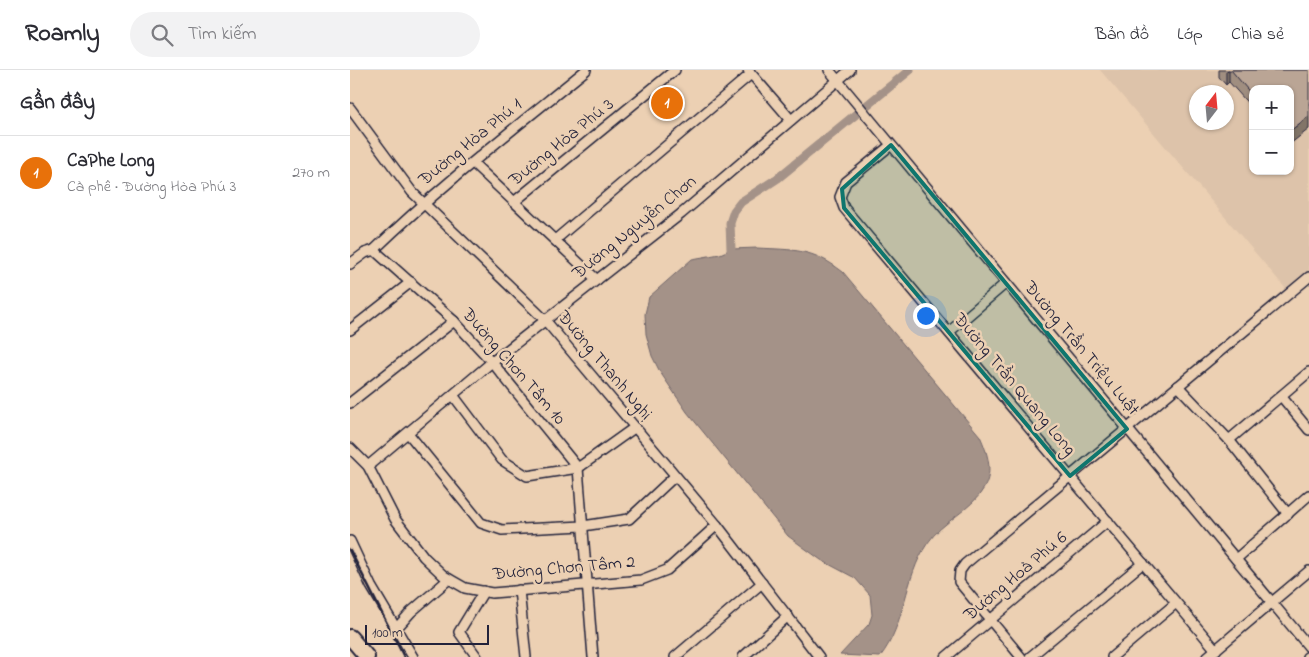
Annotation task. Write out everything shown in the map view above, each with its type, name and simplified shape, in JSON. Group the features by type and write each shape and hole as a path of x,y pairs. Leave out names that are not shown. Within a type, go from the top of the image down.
{"highway":[{"path":"350,637 366,657"}],"street":[{"name":"Đường Hòa Phú 1","path":"423,203 474,164 586,70"},
{"name":"Đường Hòa Phú 3","path":"514,202 675,70"},
{"name":"Đường Trần Triệu Luật","path":"829,70 1309,647"},
{"name":"Đường Nguyễn Chơn","path":"368,466 492,362 681,214 850,70"},
{"path":"555,240 749,72 791,120"},
{"name":"Đường Thanh Nghị","path":"350,108 391,166 423,203 492,267 545,320 717,525 819,657"},
{"name":"Đường Trần Quang Long","path":"891,145 846,182 840,196 844,208 1216,650"},
{"path":"474,164 597,280"},
{"path":"350,264 365,253 374,250 423,203"},
{"name":"Đường Chơn Tâm 10","path":"374,250 454,322 492,362 578,468"},
{"path":"1021,657 959,582 960,571 965,564 1309,277"},
{"path":"350,330 410,282"},
{"path":"949,332 1006,283"},
{"path":"350,403 454,322"},
{"path":"1229,440 1309,372"},
{"path":"1178,386 1229,440 1288,514"},
{"path":"453,395 502,460 527,476 578,468 634,428"},
{"path":"1281,396 1309,430"},
{"path":"408,433 480,523 502,530 583,526 629,519 675,476"},
{"name":"Đường Chơn Tâm 2","path":"350,448 368,466 395,519 424,557 449,579 465,588 492,593 640,580 667,570 717,525"},
{"path":"578,468 592,657"},
{"path":"1236,559 1309,495"},
{"name":"Đường Hoà Phú 6","path":"946,657 1108,521"},
{"path":"350,541 395,630 413,657"},
{"path":"1030,657 1143,563"},
{"path":"1207,657 1309,571"},
{"path":"395,630 411,612 449,579"},
{"path":"674,657 762,583"},
{"path":"519,590 526,657"},
{"path":"477,657 459,632 484,591"},
{"path":"1112,657 1176,603"},
{"path":"743,657 788,616"}],"highlighted area":[{"path":"891,145 1127,429 1070,476 844,208 842,189"}],"shaded area":[{"path":"1100,70 1309,70 1309,270 1286,289"},
{"path":"731,249 792,250 812,254 822,258 843,272 980,436 987,455 989,475 984,488 972,503 933,536 919,557 895,630 889,644 880,657 840,655 869,624 872,615 870,595 855,578 821,560 788,536 687,412 660,372 652,356 646,334 645,314 649,297 692,259 720,254"}],"building":[{"path":"1231,70 1309,70 1309,116 1294,128 1294,85 1249,85 1249,91"}],"waterway":[{"path":"731,249 730,223 734,211 741,202 778,178 910,70"}],"railway":[{"path":"350,550 404,657"}],"place":[{"name":"CaPhe Long","path":"667,103"}]}
